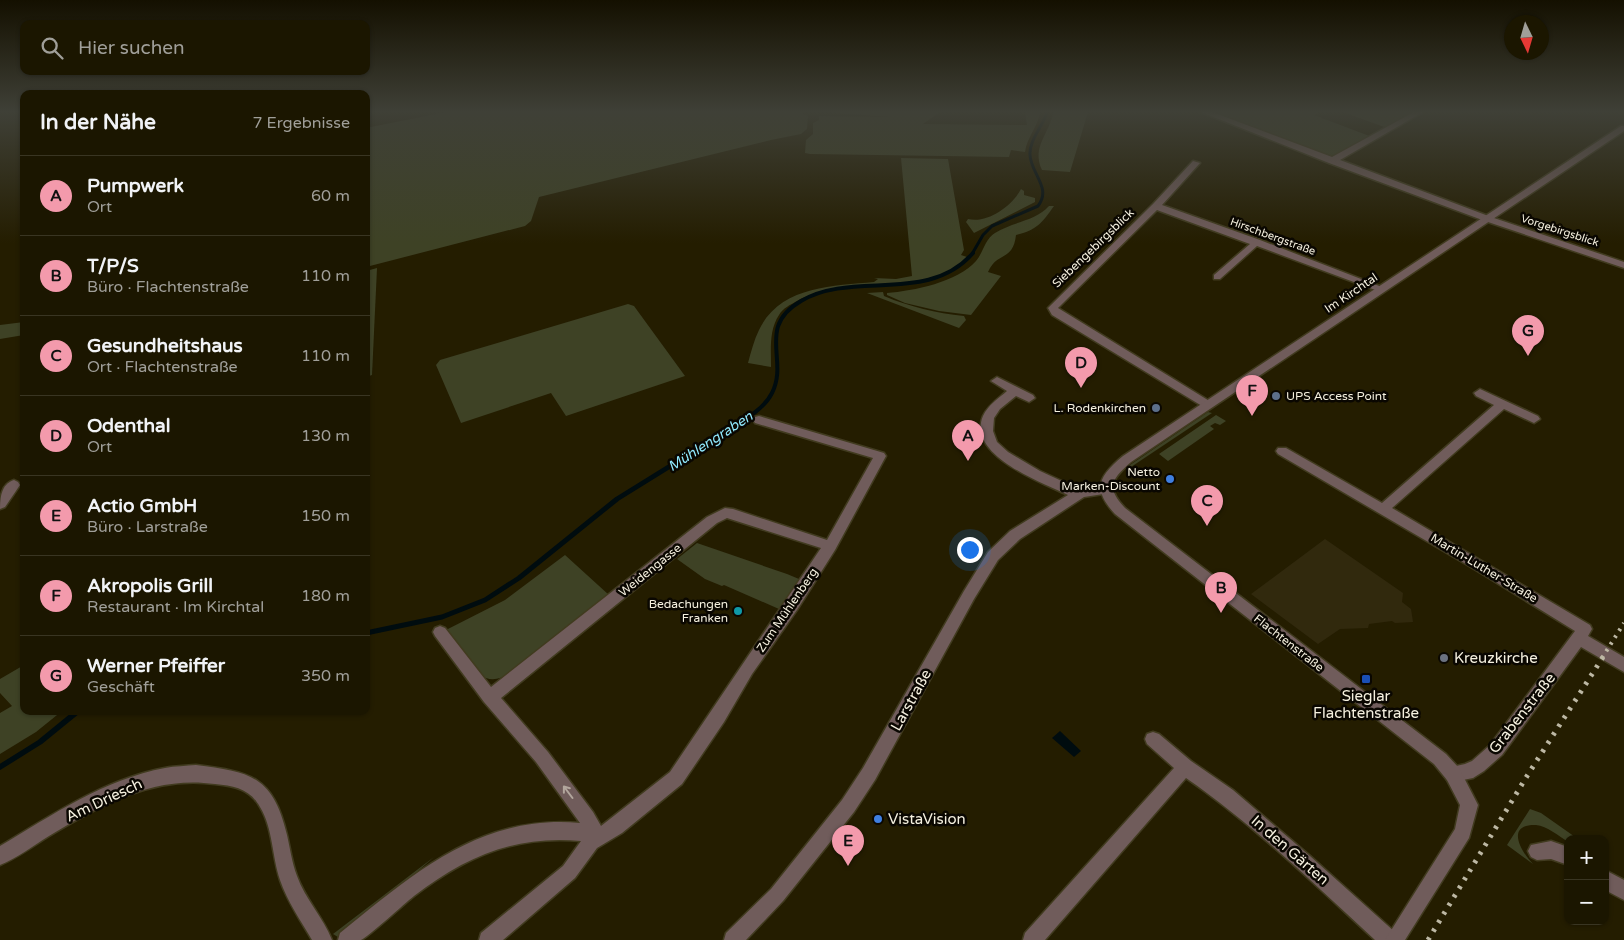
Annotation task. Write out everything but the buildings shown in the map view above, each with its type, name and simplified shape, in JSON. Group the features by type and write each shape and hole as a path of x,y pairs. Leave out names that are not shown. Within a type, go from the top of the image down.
{"street":[{"name":"Vorgebirgsblick","path":"1319,156 1488,219 1623,263"},
{"path":"1332,161 1341,156"},
{"name":"Im Kirchtal","path":"1105,490 1106,478 1127,459 1582,156"},
{"name":"Siebengebirgsblick","path":"1196,163 1156,206 1053,308 1056,313 1207,405"},
{"name":"Hirschbergstraße","path":"1156,206 1382,289"},
{"path":"1217,277 1258,242"},
{"path":"997,381 1029,398"},
{"path":"1015,391 991,412 988,418 987,428 993,445 1009,460 1079,494"},
{"path":"1480,393 1534,419"},
{"path":"1383,509 1502,404"},
{"name":"Zum Mühlenberg","path":"488,940 569,872 592,838 616,827 676,778 718,717 747,669 792,606 830,546 880,456 758,420"},
{"name":"Martin-Luther-Straße","path":"1282,450 1383,509 1581,633 1624,665"},
{"path":"0,504 14,485"},
{"name":"Larstraße","path":"733,940 777,895 848,806 869,774 969,595 993,556 1014,535 1079,494 1086,491 1105,490"},
{"name":"Flachtenstraße","path":"1105,490 1111,503 1120,511 1425,747 1454,774"},
{"name":"Weidengasse","path":"490,697 721,515 732,514 830,546"},
{"path":"347,940 439,866 482,844 525,832 564,830 592,838 592,826 588,818 440,632"},
{"name":"Grabenstraße","path":"1454,774 1467,772 1478,766 1496,750 1539,694 1581,633"},
{"name":"In den Gärten","path":"1153,739 1185,767 1234,802 1304,862 1389,940"},
{"path":"1032,940 1185,767"},
{"name":"Am Driesch","path":"0,856 126,786 162,775 194,772 228,777 255,787 260,791 278,829 290,881 323,940"},
{"path":"1394,940 1463,832 1469,805 1464,791 1454,774"},
{"path":"1537,851 1551,850 1564,855"},
{"path":"1609,882 1624,891"}],"shaded area":[{"path":"1325,539 1403,593 1402,602 1411,609 1413,622 1395,623 1392,621 1369,624 1368,628 1340,629 1318,644 1251,594"},
{"path":"1060,731 1081,751 1074,757 1052,738"}],"green space":[{"path":"370,156 706,156 539,197 531,221 525,226 370,266"},
{"path":"934,156 1009,156 1009,157"},
{"path":"1039,156 1075,156 1070,172 1042,170"},
{"path":"1324,156 1339,156 1335,158"},
{"path":"901,158 948,159 964,250 961,255 967,257 950,270 930,279 908,283 838,289 817,293 797,301 783,310 776,321 771,340 771,367 748,363 759,330 768,315 780,304 809,291 825,287 874,282 878,279 874,278 896,279 912,276"},
{"path":"1021,189 1024,191 1024,195 1035,198 1035,202 974,233 966,222 968,219 984,219 999,212 1012,201"},
{"path":"1049,206 1054,206 1042,221 1029,231 1016,235 1012,249 992,265 988,272 1001,276 971,315 939,311 905,303 887,295 887,293 922,288 958,275 976,261 989,239 995,233 1037,215"},
{"path":"377,268 372,375 370,376 370,270"},
{"path":"883,292 884,296 904,303 933,311 964,316 966,320 959,328 867,293"},
{"path":"628,304 634,306 685,376 566,416 551,393 461,423 436,365 440,360"},
{"path":"20,322 20,336 0,339 0,325"},
{"path":"1208,412 1212,413 1128,469 1127,467"},
{"path":"1216,415 1226,421 1220,425 1215,423 1210,426 1214,429 1168,461 1159,454"},
{"path":"697,543 799,579 779,609 724,585 722,586 705,579 677,559"},
{"path":"565,555 609,595 508,674 495,679 489,679 481,675 444,631 505,600"},
{"path":"20,667 20,715 57,715 36,732 0,754 0,713 12,706 0,693 0,679"},
{"path":"1530,809 1541,813 1572,835 1564,835 1564,839 1549,829 1536,825 1520,829 1518,840 1524,853 1533,864 1507,845"},
{"path":"434,857 343,936 338,937 333,934"}],"waterway":[{"name":"Mühlengraben","path":"972,254 983,235 992,226 1038,206 1043,193 1030,156"},
{"name":"Mühlengraben","path":"723,433 757,411 772,393 776,381 776,344 780,322 788,311 801,301 821,292 843,288 913,283 934,278 955,269 972,254"},
{"name":"Mühlengraben","path":"370,632 442,617 485,600 519,578 617,499 725,432"},
{"name":"Mühlengraben","path":"0,767 40,742 73,715"}],"railway":[{"path":"1602,658 1624,623"},
{"path":"1428,940 1527,776 1603,657"}],"place":[{"name":"Werner Pfeiffer","path":"1528,356"},
{"name":"Odenthal","path":"1081,388"},
{"name":"UPS Access Point","path":"1276,396"},
{"name":"L. Rodenkirchen","path":"1156,408"},
{"name":"Akropolis Grill","path":"1252,416"},
{"name":"Pumpwerk","path":"968,461"},
{"name":"Netto Marken-Discount","path":"1170,479"},
{"name":"Gesundheitshaus","path":"1207,526"},
{"name":"Bedachungen Franken","path":"738,611"},
{"name":"T/P/S","path":"1221,613"},
{"name":"Kreuzkirche","path":"1444,658"},
{"name":"Sieglar Flachtenstraße","path":"1366,679"},
{"name":"VistaVision","path":"878,819"},
{"name":"Actio GmbH","path":"848,866"}]}
